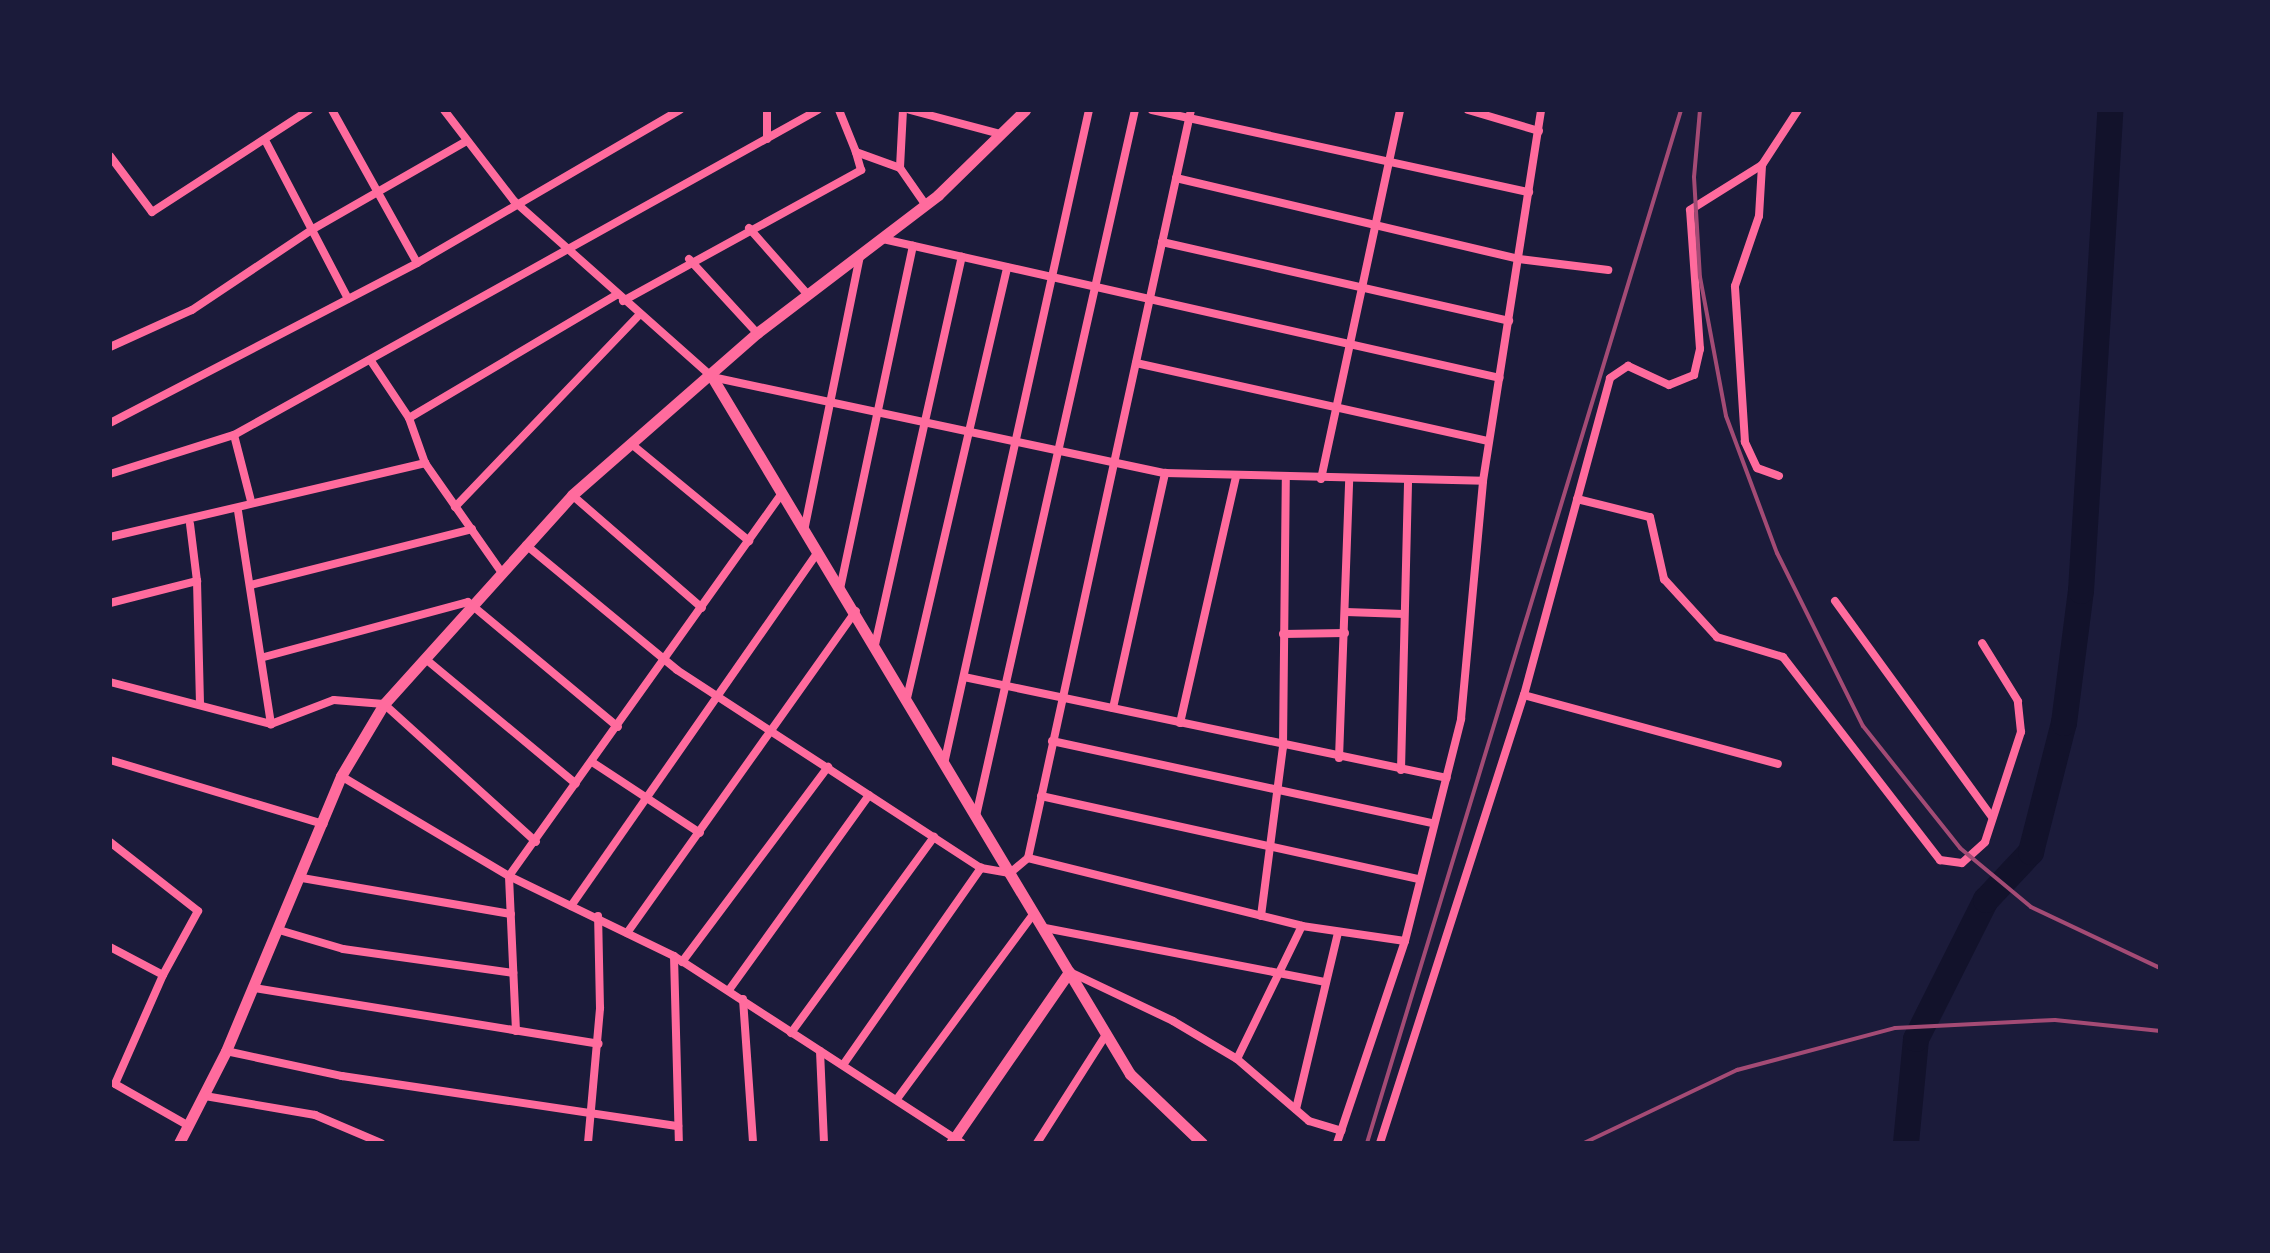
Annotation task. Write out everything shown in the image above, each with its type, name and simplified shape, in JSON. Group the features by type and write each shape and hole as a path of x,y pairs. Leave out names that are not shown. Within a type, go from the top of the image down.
{"street":[{"path":"110,156 152,212 309,110"},
{"path":"332,110 380,190 417,263"},
{"path":"444,110 465,142 514,201 566,251 712,377 839,590 856,611 1130,1074 1202,1143"},
{"path":"110,423 417,263 514,201 680,110"},
{"path":"767,110 767,139"},
{"path":"110,474 234,435 818,110"},
{"path":"409,418 689,259 861,170 839,110"},
{"path":"900,168 903,110"},
{"path":"910,110 1000,134"},
{"path":"179,1143 205,1096 254,988 325,824 341,776 384,704 477,607 502,573 572,495 635,447 757,333 925,204 1025,110"},
{"path":"944,764 1018,442 1050,277 1089,110"},
{"path":"976,816 1010,686 1135,110"},
{"path":"1152,110 1190,114 1529,192"},
{"path":"1321,479 1400,110"},
{"path":"1468,110 1539,131"},
{"path":"1337,1143 1405,941 1432,823 1461,719 1488,441 1541,110"},
{"path":"1380,1143 1524,695 1615,370 1628,366 1678,384 1699,367 1690,210 1762,165 1798,110"},
{"path":"526,545 666,661 981,868 1010,873 1028,858 1190,114"},
{"path":"265,140 348,299"},
{"path":"110,347 192,310 313,229 465,142"},
{"path":"856,152 900,168 925,204"},
{"path":"1762,165 1759,216 1740,258 1735,313 1747,449 1757,468 1779,476"},
{"path":"1176,178 1519,259 1608,270"},
{"path":"749,228 808,295"},
{"path":"883,239 1500,378"},
{"path":"1162,242 1509,321"},
{"path":"839,590 913,246"},
{"path":"804,532 834,400 860,256"},
{"path":"875,645 962,257"},
{"path":"689,259 757,333"},
{"path":"907,698 1007,267"},
{"path":"455,507 639,315"},
{"path":"371,361 409,418 425,463 502,573"},
{"path":"1136,363 1337,405 1488,441"},
{"path":"712,377 834,400 1165,473 1286,479 1483,481"},
{"path":"234,435 251,501"},
{"path":"635,447 749,541"},
{"path":"110,537 190,524 238,511 251,501 425,463"},
{"path":"1113,708 1165,473"},
{"path":"1180,723 1236,477"},
{"path":"1261,916 1283,747 1286,479"},
{"path":"1339,758 1349,479"},
{"path":"1401,770 1408,480"},
{"path":"516,1031 509,876 666,661 781,494"},
{"path":"572,495 702,608"},
{"path":"1577,499 1650,517 1664,579 1717,637 1783,657 1940,860 1962,863 1985,842 2021,732 2018,701 1982,643"},
{"path":"238,511 264,657 271,724"},
{"path":"190,524 197,581 200,705"},
{"path":"251,585 472,529"},
{"path":"571,906 720,697 817,553"},
{"path":"110,603 197,581"},
{"path":"1835,601 1992,817"},
{"path":"264,657 468,602 618,727"},
{"path":"627,933 856,611"},
{"path":"1346,612 1404,614"},
{"path":"1283,634 1345,633"},
{"path":"428,661 576,784"},
{"path":"964,677 1283,747 1447,778"},
{"path":"110,682 271,724 334,700 384,704 536,842"},
{"path":"1524,695 1778,764"},
{"path":"1052,741 1275,793 1432,823"},
{"path":"110,760 325,824"},
{"path":"592,762 700,833"},
{"path":"682,962 828,767"},
{"path":"341,776 509,876 598,916 674,956 897,1099 955,1142 1069,972"},
{"path":"729,990 869,795"},
{"path":"1041,796 1420,879"},
{"path":"791,1033 934,837"},
{"path":"110,842 198,911 163,975 115,1084 189,1126"},
{"path":"1028,858 1302,926 1405,941"},
{"path":"843,1065 981,868"},
{"path":"302,878 511,914"},
{"path":"897,1099 1034,913"},
{"path":"588,1143 598,1044 598,916"},
{"path":"1237,1059 1302,926"},
{"path":"1045,928 1276,978 1326,982"},
{"path":"279,930 343,949 513,973"},
{"path":"1296,1109 1338,933"},
{"path":"110,947 163,975"},
{"path":"674,956 679,1143"},
{"path":"1069,972 1237,1059 1296,1109 1341,1131"},
{"path":"254,988 598,1044"},
{"path":"743,999 753,1143"},
{"path":"1037,1143 1107,1033"},
{"path":"226,1051 678,1126"},
{"path":"820,1051 824,1143"},
{"path":"205,1096 315,1115 379,1143"}],"waterway":[{"path":"1906,1143 1916,1039 1986,900 2031,852 2064,723 2081,591 2110,110"}],"railway":[{"path":"1367,1143 1681,110"},
{"path":"1700,110 1694,177 1700,277 1726,416 1777,553 1863,726 1960,848 2031,907 2160,968"},
{"path":"1584,1143 1737,1070 1895,1028 2055,1020 2160,1031"}]}
